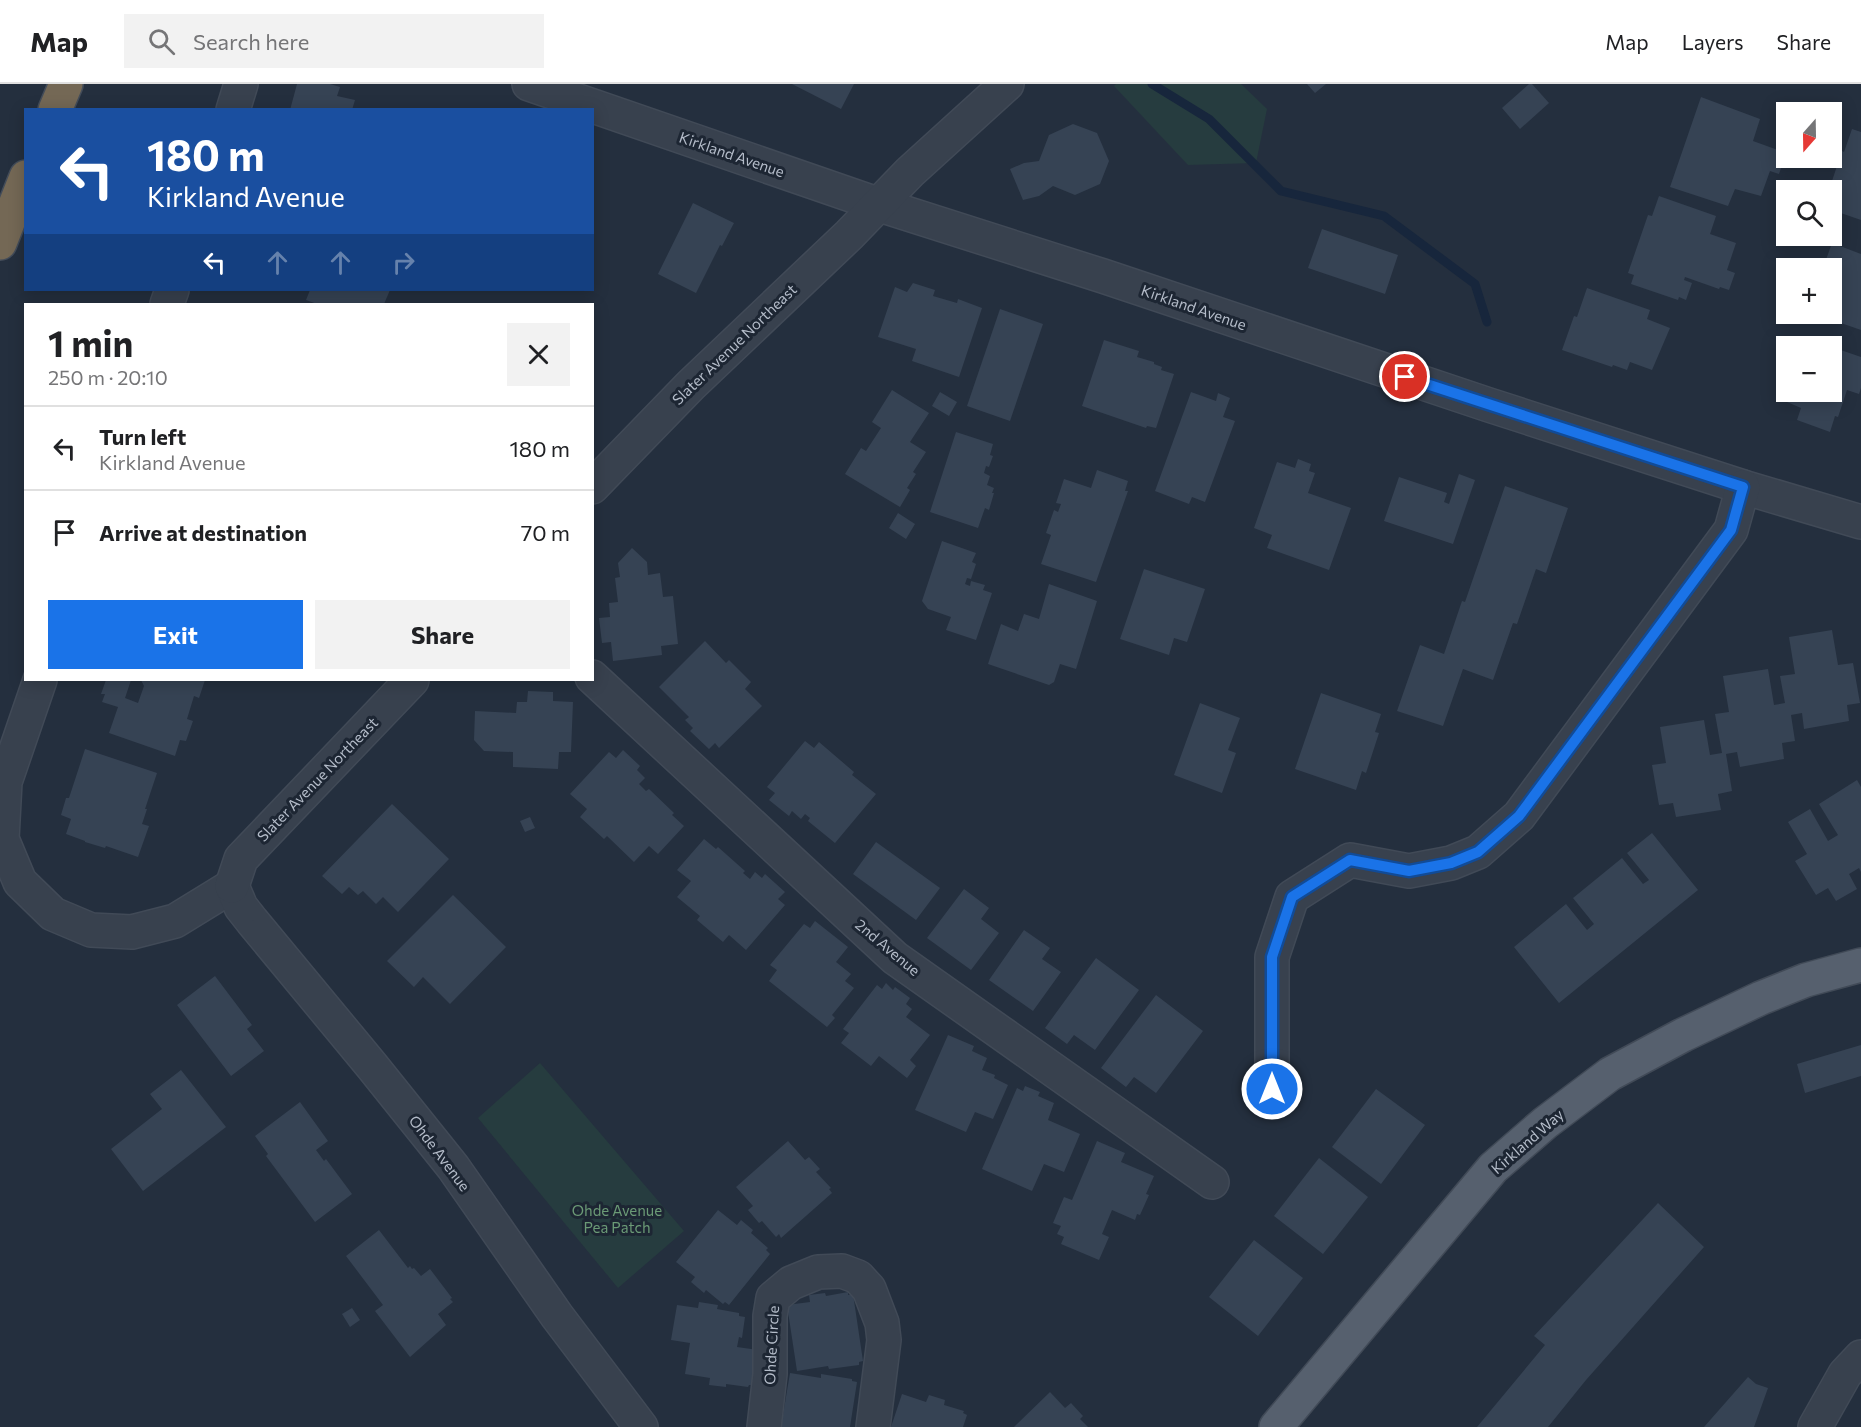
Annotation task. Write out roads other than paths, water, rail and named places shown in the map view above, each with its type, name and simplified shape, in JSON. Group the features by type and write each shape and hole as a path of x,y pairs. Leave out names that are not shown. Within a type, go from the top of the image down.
{"highway":[{"path":"56,108 66,84"},
{"path":"0,243 24,182"}],"main road":[{"name":"Kirkland Way","path":"1276,1427 1493,1168 1545,1123 1610,1074 1683,1035 1761,998 1806,980 1861,965"}],"street":[{"path":"234,108 242,84"},
{"name":"Kirkland Avenue","path":"529,84 877,204 1743,487 1861,522"},
{"name":"Slater Avenue Northeast","path":"594,485 690,385 849,235 877,204 1007,84"},
{"path":"1272,1089 1272,957 1292,897 1350,860 1409,871 1451,863 1478,852 1519,816 1731,530 1743,487"},
{"name":"2nd Avenue","path":"594,679 895,958 1212,1182"},
{"path":"40,681 5,782 2,838 20,882 53,914 91,930 132,932 175,921 232,885"},
{"name":"Slater Avenue Northeast","path":"232,885 241,859 411,681"},
{"name":"Ohde Avenue","path":"232,885 241,907 453,1167 557,1316 641,1427"},
{"name":"Ohde Circle","path":"764,1427 770,1374 770,1316 773,1298 791,1283 818,1272 842,1271 858,1277 869,1289 882,1323 884,1340 873,1427"},
{"path":"1815,1427 1845,1374 1861,1357"}],"waterway":[{"path":"1152,84 1209,119 1281,191 1384,216 1475,284 1487,322"}],"park label":[{"name":"Ohde Avenue Pea Patch","path":"617,1218"}]}
